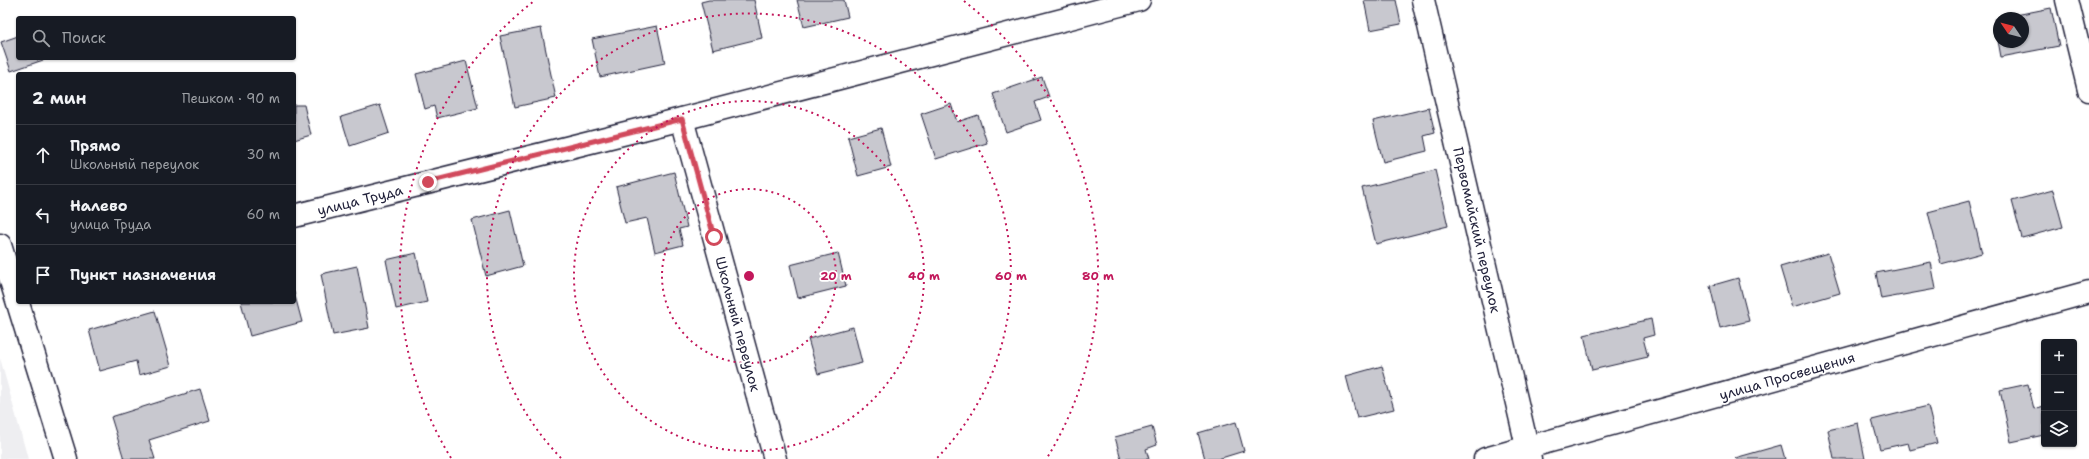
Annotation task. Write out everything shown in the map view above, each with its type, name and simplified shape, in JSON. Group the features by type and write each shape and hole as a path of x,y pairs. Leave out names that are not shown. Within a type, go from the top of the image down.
{"street":[{"name":"улица Труда","path":"296,216 682,119 1139,0"},
{"name":"Первомайский переулок","path":"1423,0 1529,454"},
{"path":"2067,0 2089,90"},
{"name":"Школьный переулок","path":"682,119 775,459"},
{"path":"0,245 10,287 66,459"},
{"name":"улица Просвещения","path":"1485,459 1529,454 2089,292"}],"shaded area":[{"path":"0,358 28,459 0,459"}],"building":[{"path":"709,0 754,0 762,38 713,50 701,2"},
{"path":"797,0 844,0 848,17 804,27"},
{"path":"1364,0 1396,0 1401,24 1370,30"},
{"path":"2051,8 2059,46 2001,57 1999,48 2029,48 2029,12"},
{"path":"657,26 665,63 600,77 592,39"},
{"path":"541,28 556,98 515,107 500,36"},
{"path":"16,37 16,60 43,60 11,71 1,42"},
{"path":"466,61 478,108 437,118 434,106 425,109 416,74"},
{"path":"1042,77 1049,97 1035,102 1041,120 1006,132 993,94"},
{"path":"951,104 957,122 978,115 987,143 936,159 921,114"},
{"path":"296,105 304,105 311,135 296,139"},
{"path":"380,105 389,133 350,146 341,117"},
{"path":"1429,108 1435,133 1424,136 1427,151 1383,162 1373,121"},
{"path":"881,128 891,167 858,176 848,137"},
{"path":"1435,170 1448,226 1376,244 1362,188"},
{"path":"674,172 687,227 679,229 683,245 655,252 647,218 625,223 616,187"},
{"path":"2053,190 2063,227 2022,238 2012,201"},
{"path":"1969,201 1982,253 1941,264 1928,212"},
{"path":"510,210 523,266 486,276 472,220"},
{"path":"416,253 427,302 396,309 386,260"},
{"path":"838,253 846,286 798,298 790,265"},
{"path":"1828,253 1840,293 1792,307 1780,267"},
{"path":"1931,262 1936,289 1881,299 1876,273"},
{"path":"357,266 369,328 333,335 321,274"},
{"path":"1738,278 1749,321 1720,328 1710,286"},
{"path":"296,300 302,322 250,336 242,304 296,304"},
{"path":"155,311 171,366 139,375 136,361 100,371 89,330"},
{"path":"1651,319 1654,335 1643,338 1648,357 1592,370 1584,335"},
{"path":"853,327 862,363 818,374 808,339"},
{"path":"1382,366 1394,409 1357,418 1346,376"},
{"path":"2028,384 2034,409 2041,407 2041,436 2011,442 2000,390"},
{"path":"200,389 210,421 149,440 155,459 124,459 111,417"},
{"path":"1928,406 1937,443 1910,450 1908,443 1880,449 1872,420"},
{"path":"1236,422 1244,451 1218,459 1205,459 1198,433"},
{"path":"1858,423 1865,459 1834,459 1828,430"},
{"path":"1152,427 1157,445 1146,449 1149,459 1121,459 1115,437"},
{"path":"1781,445 1785,459 1735,458"}],"route":[{"path":"428,182 682,119 714,237"}]}
